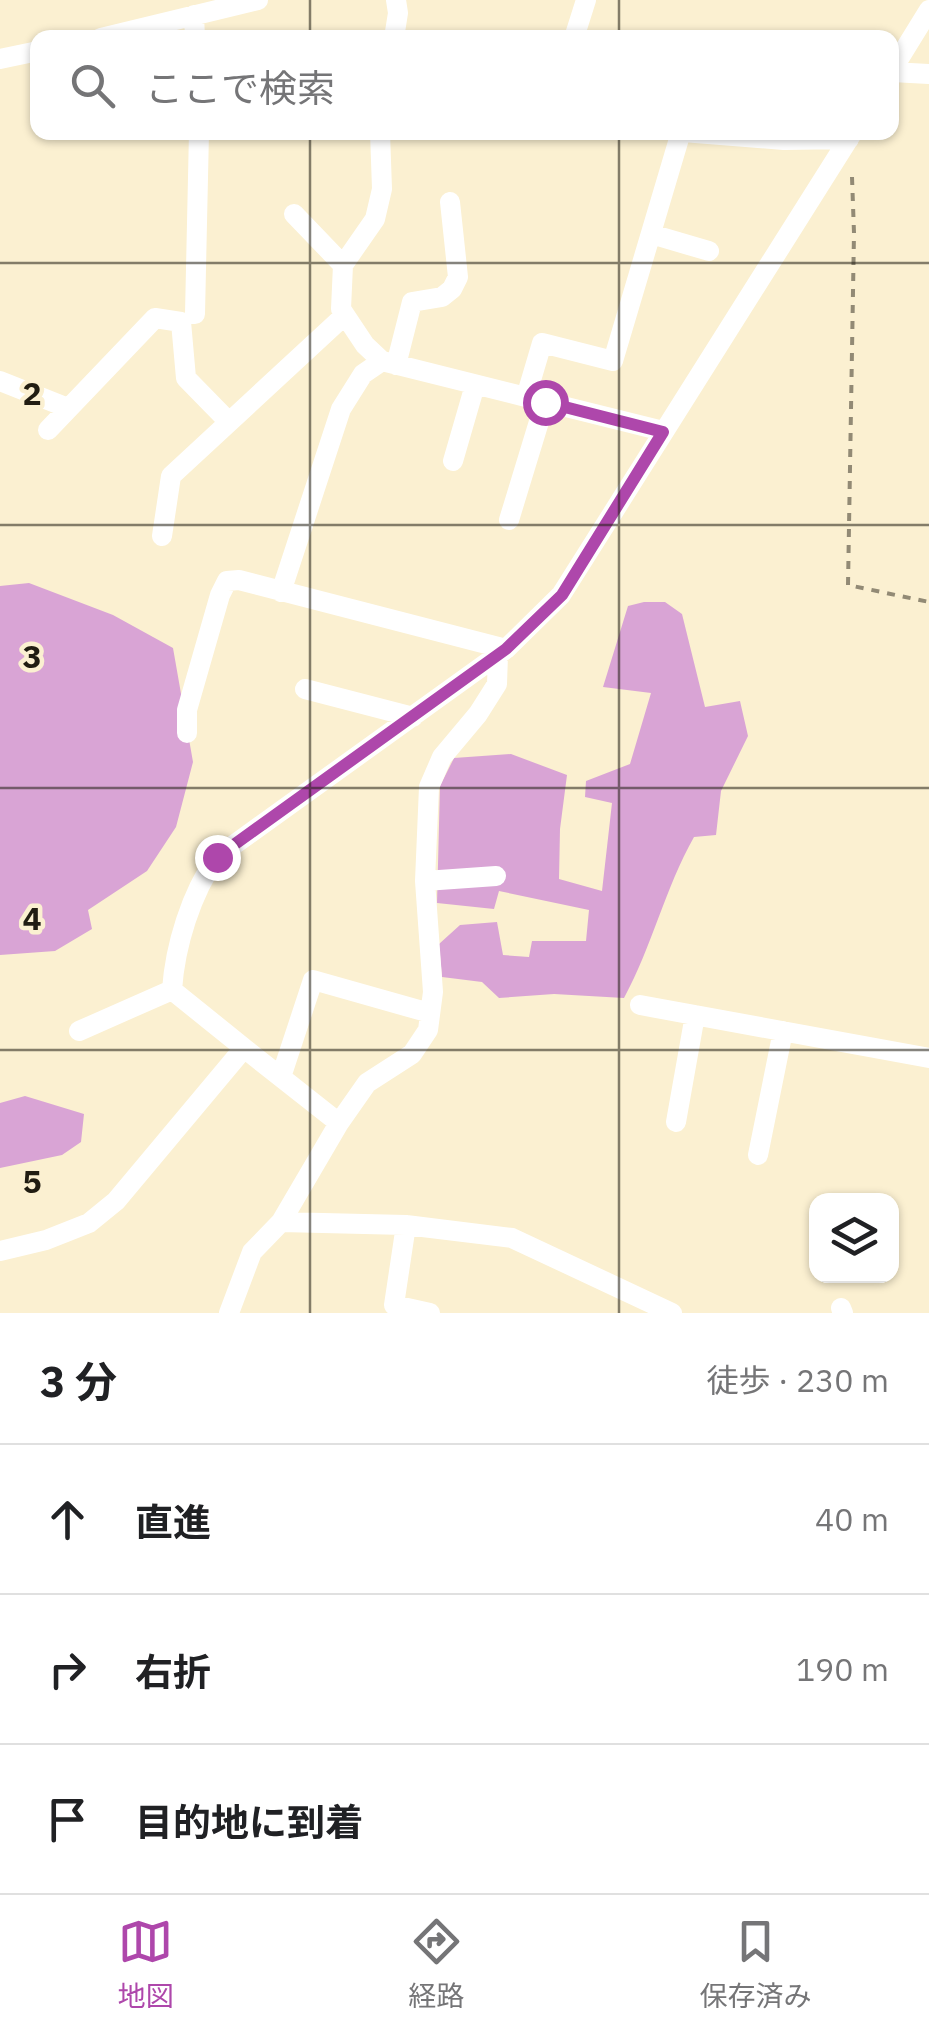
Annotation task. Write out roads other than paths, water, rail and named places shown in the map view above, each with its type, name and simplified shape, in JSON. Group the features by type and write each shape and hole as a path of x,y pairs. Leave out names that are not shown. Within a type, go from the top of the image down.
{"street":[{"path":"156,0 159,24"},
{"path":"134,30 258,0"},
{"path":"395,30 396,0"},
{"path":"577,30 586,0"},
{"path":"899,59 929,10"},
{"path":"194,15 195,30"},
{"path":"0,59 30,53"},
{"path":"899,72 929,74"},
{"path":"195,314 198,140"},
{"path":"380,140 382,189 375,219 343,265 341,309 365,345 389,363 663,432"},
{"path":"509,520 536,400 542,343 613,361 680,140"},
{"path":"172,990 173,970 200,880 217,857 502,652 562,595 848,140"},
{"path":"282,592 341,409 363,374 389,363 412,302 442,297 458,278 450,202"},
{"path":"294,214 343,265"},
{"path":"651,234 709,251"},
{"path":"162,536 172,476 345,315"},
{"path":"48,430 155,318 181,322 186,378 230,422"},
{"path":"0,381 68,408"},
{"path":"453,462 475,384"},
{"path":"187,733 187,710 227,581 238,580 502,652"},
{"path":"230,1313 252,1252 281,1222 339,1122 367,1083 412,1054 428,1030 432,992 425,881 429,788 442,757 478,714 496,684 502,652"},
{"path":"305,689 414,717"},
{"path":"425,881 496,876"},
{"path":"281,1077 313,980 430,1013"},
{"path":"79,1031 172,990"},
{"path":"172,990 339,1122"},
{"path":"640,1005 929,1058"},
{"path":"676,1122 695,1015"},
{"path":"758,1155 783,1031"},
{"path":"0,1250 46,1240 90,1223 116,1201 244,1048"},
{"path":"281,1222 406,1225 512,1238 672,1313"},
{"path":"406,1225 394,1304 430,1313"}]}
